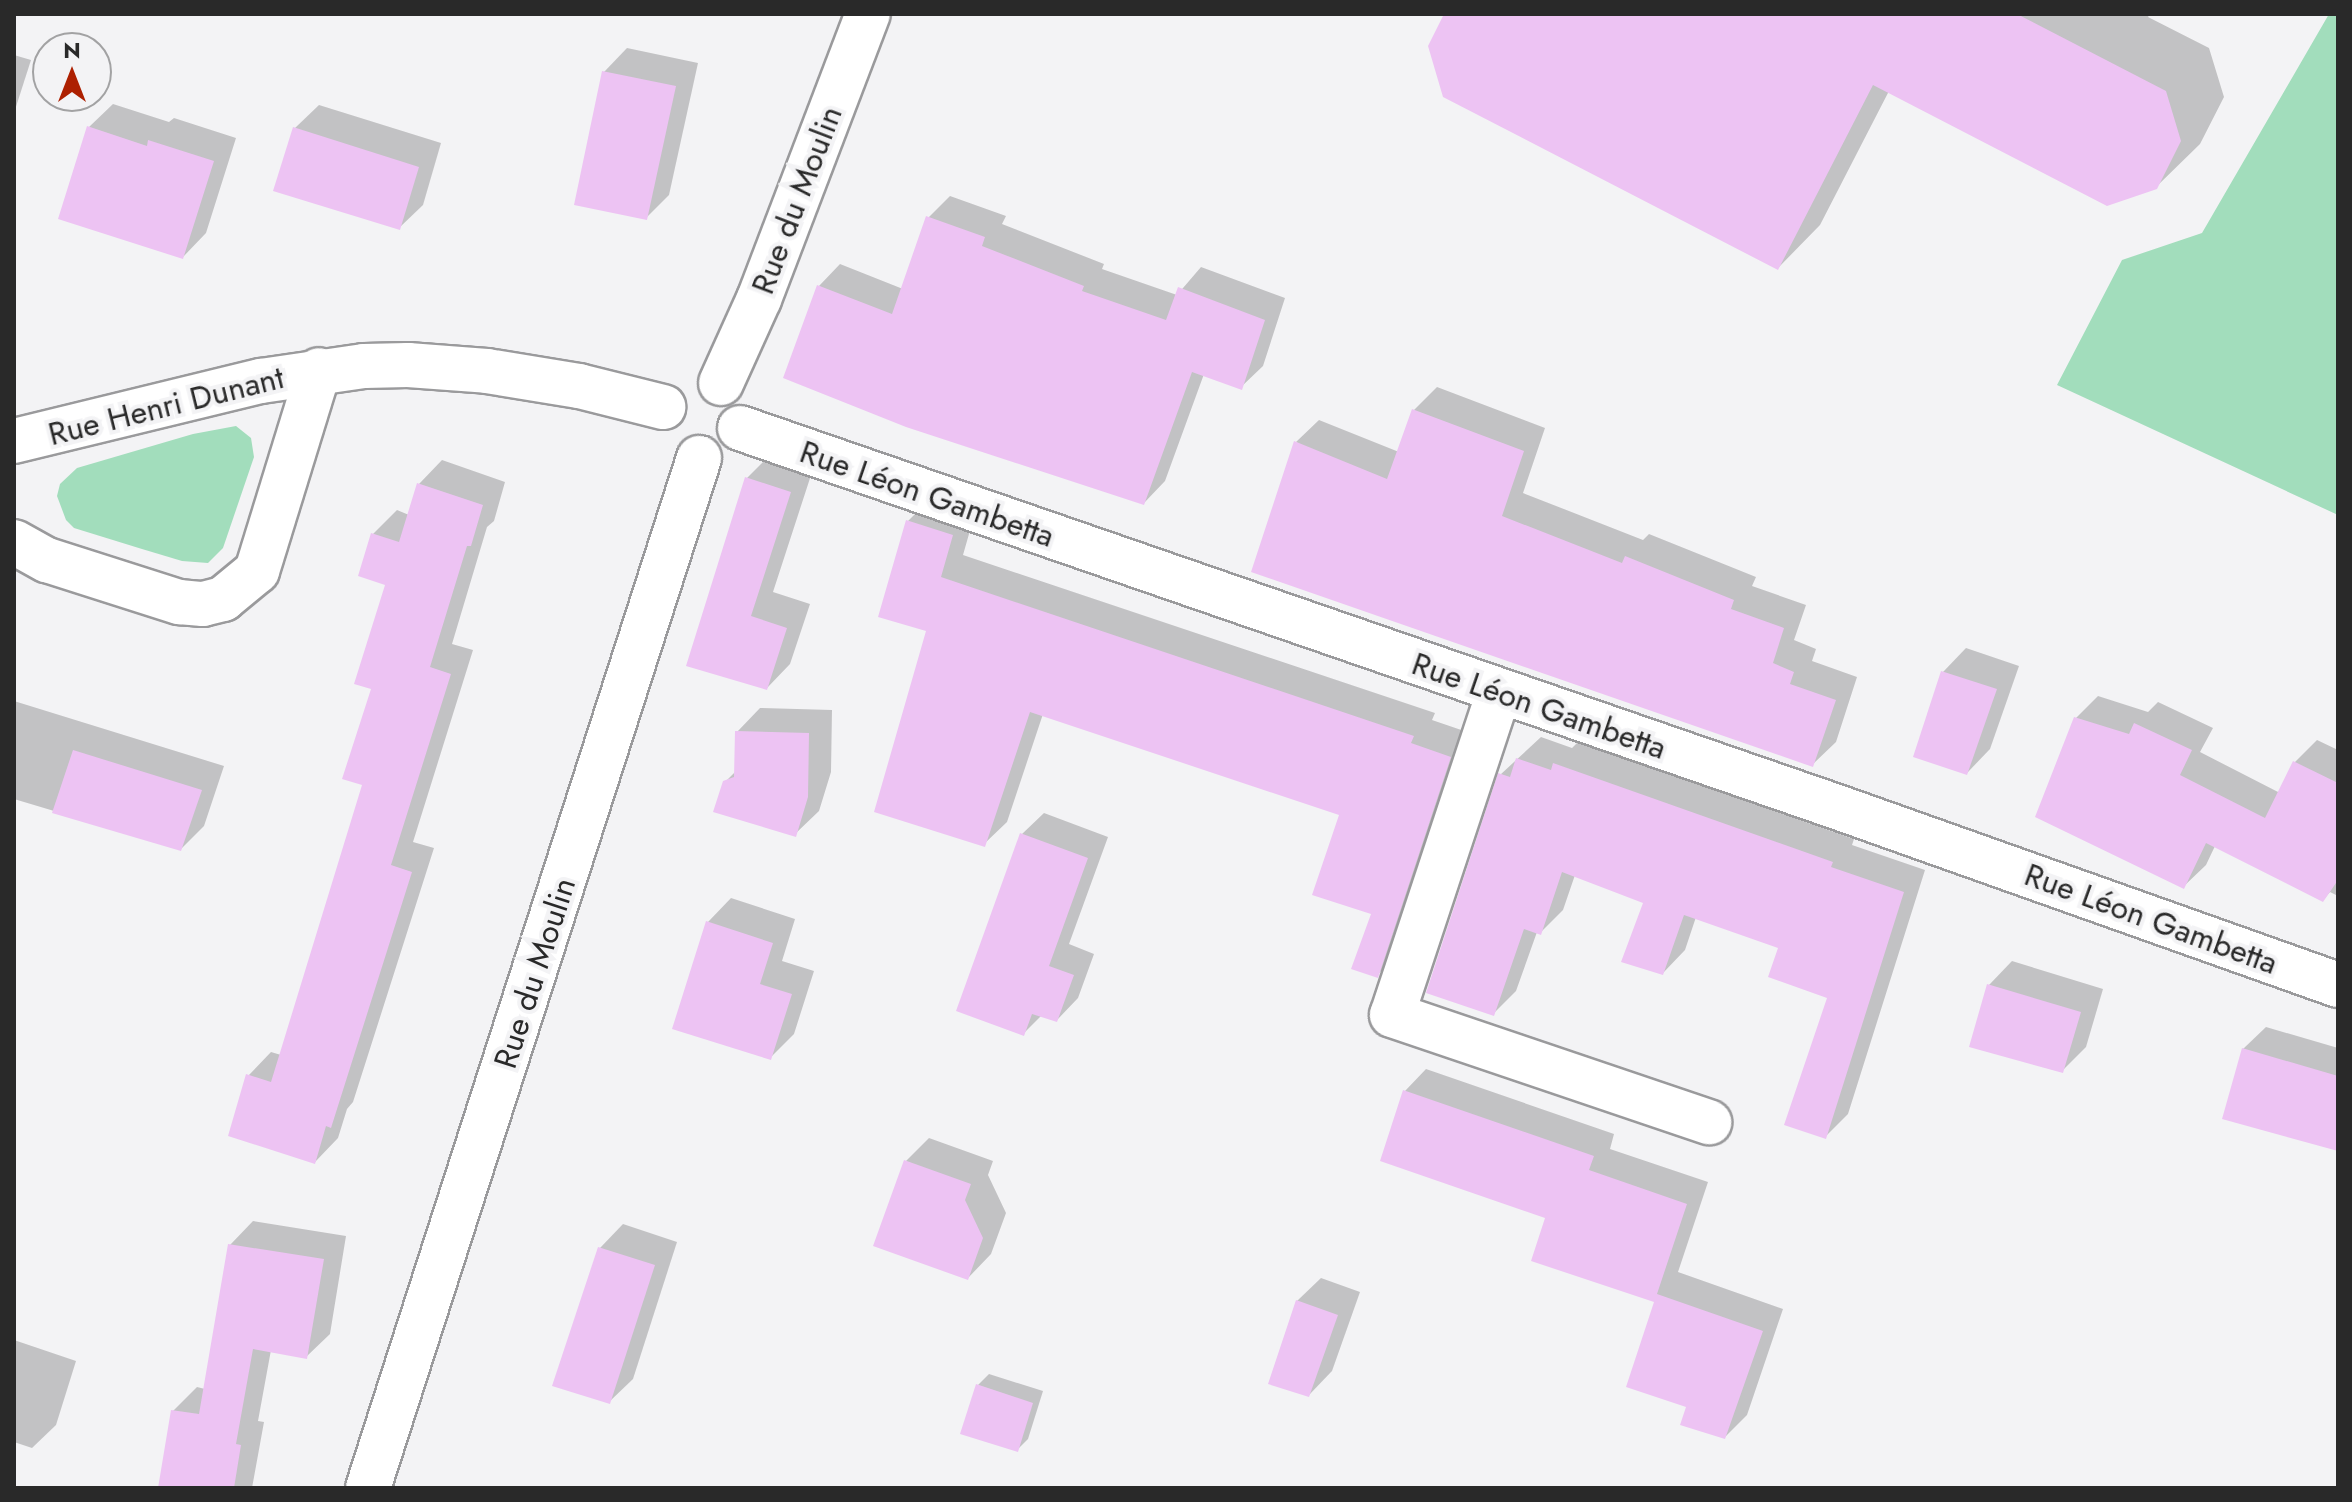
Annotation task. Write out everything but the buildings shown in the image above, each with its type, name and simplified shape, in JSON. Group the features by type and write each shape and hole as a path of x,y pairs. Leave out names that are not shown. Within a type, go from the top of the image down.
{"street":[{"name":"Rue du Moulin","path":"721,383 759,299 868,14"},
{"name":"Rue Henri Dunant","path":"14,441 261,381 319,370 408,365 459,368 579,386 663,407"},
{"name":"Rue Henri Dunant","path":"14,542 47,560 179,602 203,604 223,599 257,571 319,370"},
{"path":"704,378 721,383 734,395 741,411 740,428 732,445 717,455 699,458 682,453 668,441 662,426 663,407 671,392 686,381 704,378"},
{"name":"Rue Léon Gambetta","path":"740,428 2338,985"},
{"name":"Rue du Moulin","path":"368,1488 699,458"},
{"path":"1499,692 1392,1015 1709,1122"}],"green space":[{"path":"2329,14 2338,14 2338,515 2057,385 2122,260 2202,233"},
{"path":"236,426 251,438 254,457 223,548 208,563 182,561 142,549 74,528 66,520 57,496 60,484 77,468 193,434"}]}
